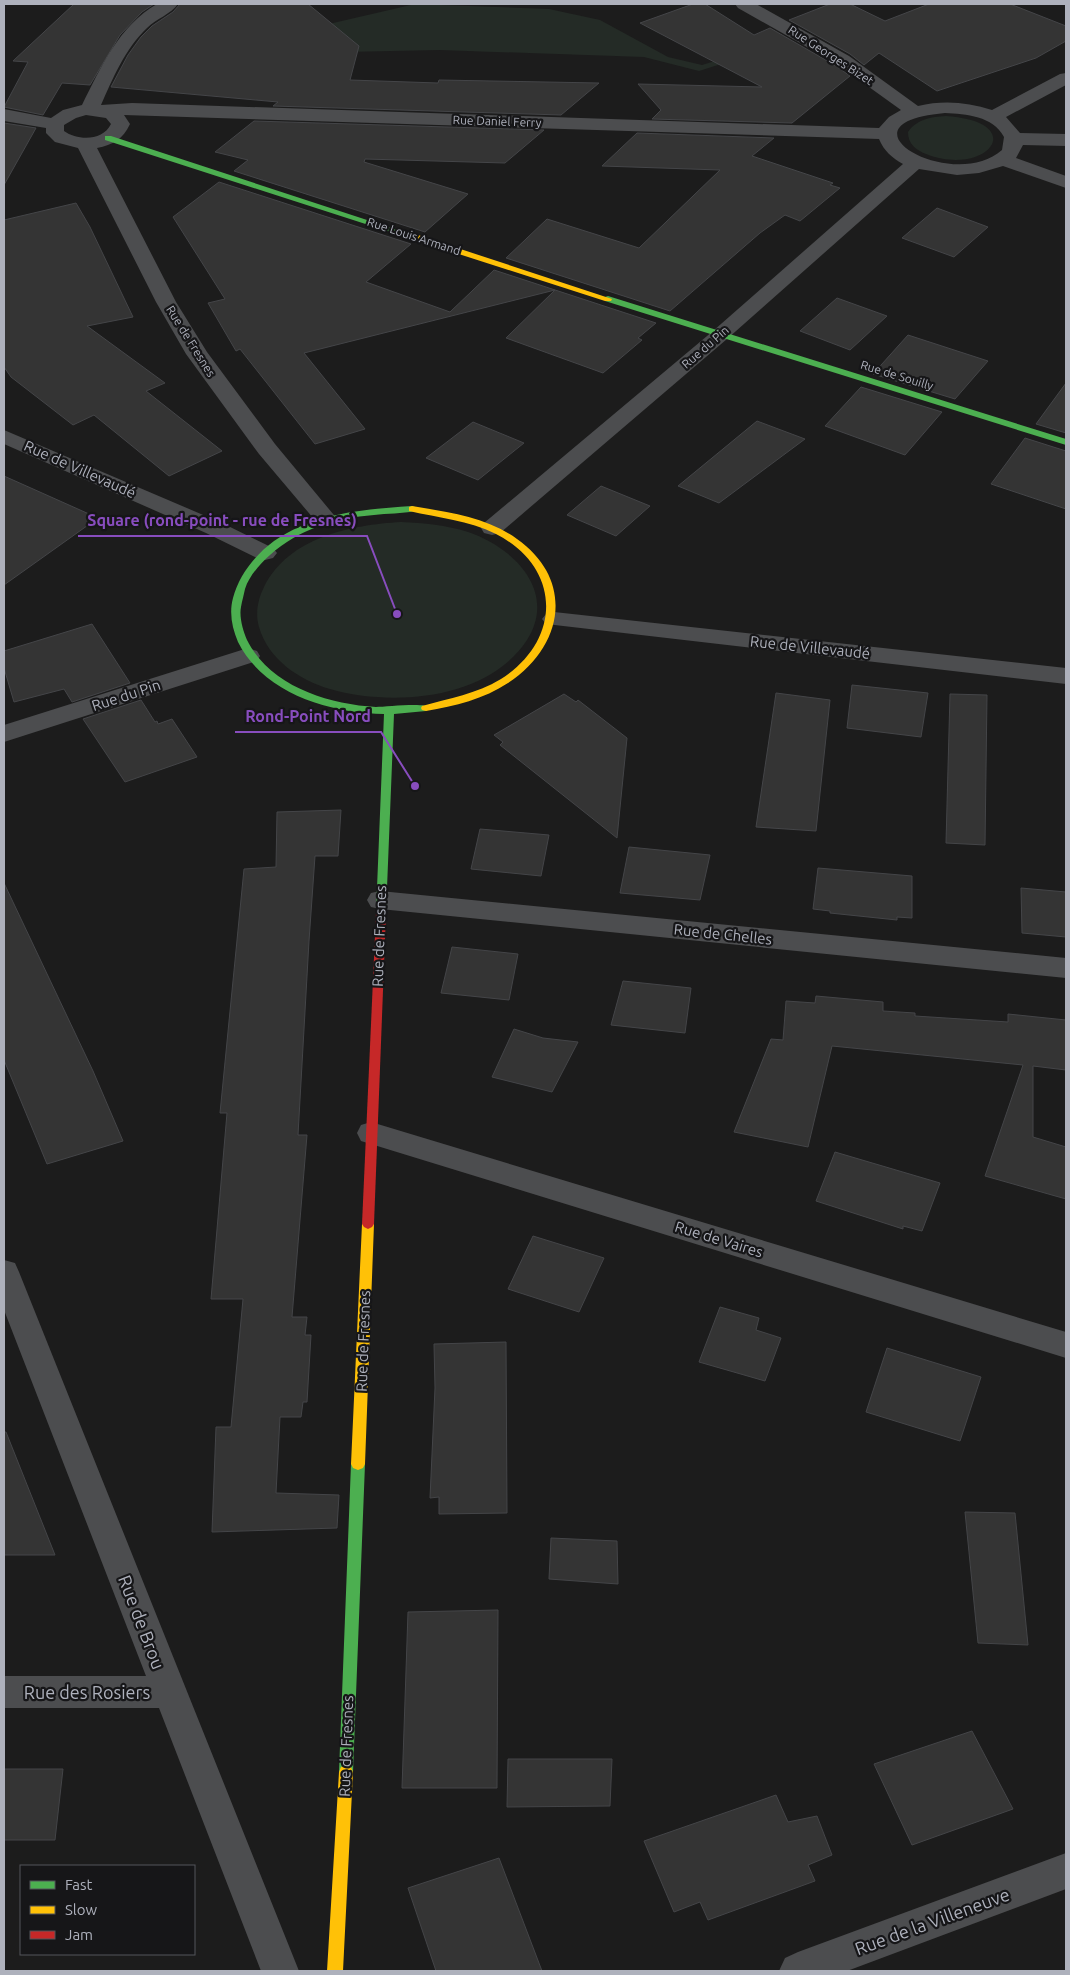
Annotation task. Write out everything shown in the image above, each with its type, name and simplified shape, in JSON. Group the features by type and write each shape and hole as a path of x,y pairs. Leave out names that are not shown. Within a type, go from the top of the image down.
{"street":[{"path":"4,115 54,124 55,133 59,138 85,143 108,138 120,129 121,124 114,114 98,111 117,51 145,20 169,4"},
{"name":"Rue Georges Bizet","path":"744,4 843,60 914,111"},
{"path":"992,117 1066,78"},
{"path":"945,107 962,108 992,117 1010,131 1014,139 1014,146 1010,153 1002,159 972,169 943,168 916,162 900,154 891,144 887,134 891,125 900,117 914,111 945,107"},
{"name":"Rue Daniel Ferry","path":"54,124 64,116 98,111 142,110 887,134"},
{"name":"Rue Louis Armand","path":"108,138 720,335"},
{"path":"1014,139 1066,140"},
{"name":"Rue de Fresnes","path":"85,143 158,286 197,354 266,448 327,520"},
{"path":"1002,159 1066,182"},
{"name":"Rue du Pin","path":"492,528 720,335 916,162"},
{"name":"Rue de Souilly","path":"720,335 1066,442"},
{"name":"Rue de Villevaudé","path":"4,436 214,528 265,553"},
{"path":"412,509 454,515 492,528 521,545 542,567 553,592 554,619 541,647 516,673 480,693 436,706 389,711 354,708 320,701 297,692 267,674 248,656 236,630 235,603 245,576 265,553 288,537 327,520 368,511 412,509"},
{"name":"Rue de Villevaudé","path":"554,619 1066,676"},
{"name":"Rue du Pin","path":"4,734 248,656"},
{"name":"Rue de Fresnes","path":"335,1971 342,1862 389,711"},
{"name":"Rue de Chelles","path":"380,900 1066,968"},
{"name":"Rue de Vaires","path":"371,1133 1066,1345"},
{"name":"Rue de Brou","path":"4,1272 280,1971"},
{"name":"Rue des Rosiers","path":"4,1692 169,1692"},
{"name":"Rue de la Villeneuve","path":"798,1971 1066,1871"}],"shaded area":[{"path":"415,4 549,9 600,20 668,57 702,65 734,55 740,58 699,71 644,57 439,50 344,52 303,30"},
{"path":"946,116 972,120 987,128 993,137 991,146 982,154 967,159 948,160 926,154 913,146 909,140 908,132 916,124 935,117"},
{"path":"401,522 435,525 468,532 501,548 515,560 526,573 534,588 537,605 535,622 527,640 510,660 488,676 464,687 437,694 409,697 355,695 318,685 286,667 263,638 258,622 257,611 260,596 275,570 289,556 305,545 323,537 362,526"}],"building":[{"path":"74,4 154,4 142,12 120,35 90,85 62,83 43,115 4,107 28,62 13,61"},
{"path":"180,4 308,4 359,46 350,80 438,83 439,80 599,83 561,115 273,106 278,102 111,87 128,55 141,37 152,26 173,12"},
{"path":"693,4 705,4 754,35 770,28 850,76 792,123 652,119 661,110 638,84 762,87 640,23"},
{"path":"830,4 850,4 885,21 929,4 1010,4 1066,26 1066,41 1036,58 937,91 879,53 864,65 850,54 789,20"},
{"path":"254,121 544,130 505,163 365,159 364,162 468,194 425,232 234,171 248,160 215,152"},
{"path":"4,123 36,128 4,185"},
{"path":"637,133 774,138 752,156 833,183 830,185 840,188 800,221 785,215 760,233 670,311 506,258 547,219 639,248 720,170 602,166"},
{"path":"219,182 411,244 366,282 450,312 494,270 656,323 638,338 642,340 603,373 506,338 555,290 304,353 365,429 315,444 240,349 236,351 208,303 225,299 173,217"},
{"path":"76,203 90,227 133,317 87,326 165,383 146,391 222,451 169,476 94,415 73,425 11,377 4,367 4,220"},
{"path":"937,208 988,227 954,257 902,238"},
{"path":"837,298 887,316 850,350 800,331"},
{"path":"908,335 988,361 955,399 873,374"},
{"path":"1066,383 1066,433 1036,424"},
{"path":"861,387 942,412 905,455 825,426"},
{"path":"757,421 805,439 719,503 678,486"},
{"path":"473,422 524,443 478,480 426,458"},
{"path":"1025,438 1066,451 1066,509 991,484"},
{"path":"4,476 98,518 4,585"},
{"path":"601,486 650,506 616,536 567,515"},
{"path":"92,624 130,683 72,702 64,689 14,702 4,668 4,651"},
{"path":"852,685 928,693 921,737 847,728"},
{"path":"776,693 830,700 816,831 756,827"},
{"path":"564,694 576,702 578,700 627,738 617,838 500,745 503,742 494,735"},
{"path":"950,694 987,695 985,845 946,843"},
{"path":"141,700 158,724 172,719 197,757 125,782 83,719"},
{"path":"341,810 338,856 315,856 309,941 298,1135 307,1135 292,1317 307,1317 305,1335 311,1335 307,1402 303,1402 301,1417 280,1417 276,1493 339,1495 337,1528 212,1532 216,1427 231,1427 243,1299 211,1299 227,1113 220,1113 244,869 276,867 277,812"},
{"path":"480,829 549,835 541,876 471,869"},
{"path":"629,847 710,855 700,900 620,893"},
{"path":"818,868 912,876 912,918 897,917 897,920 830,913 830,911 813,909"},
{"path":"4,883 93,1071 123,1141 47,1164 4,1060"},
{"path":"1021,888 1066,892 1066,937 1022,933"},
{"path":"452,947 518,954 509,1000 441,993"},
{"path":"623,981 691,988 685,1033 611,1025"},
{"path":"816,996 883,1002 883,1011 915,1013 915,1016 1008,1022 1008,1014 1066,1020 1066,1070 1033,1066 1033,1137 1066,1147 1066,1199 985,1176 1023,1065 832,1046 808,1147 734,1132 771,1039 783,1040 786,1001 815,1003"},
{"path":"514,1029 543,1038 578,1042 552,1092 492,1077"},
{"path":"835,1152 940,1183 922,1231 903,1226 903,1229 816,1201"},
{"path":"533,1236 604,1258 579,1312 508,1289"},
{"path":"720,1307 759,1318 756,1330 781,1338 765,1381 699,1362"},
{"path":"506,1342 507,1513 439,1514 439,1497 430,1498 435,1388 434,1344"},
{"path":"887,1348 981,1377 960,1441 866,1412"},
{"path":"4,1432 6,1432 55,1555 4,1555"},
{"path":"965,1512 1015,1513 1028,1645 978,1643"},
{"path":"551,1538 617,1541 618,1584 549,1579"},
{"path":"498,1610 497,1788 402,1788 408,1612"},
{"path":"972,1731 1013,1809 912,1845 874,1764"},
{"path":"508,1759 612,1759 610,1806 507,1807"},
{"path":"4,1769 63,1769 55,1840 4,1840"},
{"path":"776,1795 788,1822 817,1816 832,1855 808,1865 815,1881 708,1920 700,1902 674,1912 644,1841"},
{"path":"499,1858 542,1971 436,1971 408,1888"}],"traffic: fast":[{"path":"108,138 415,237"},
{"path":"608,299 1066,442"},
{"path":"412,509 372,512 320,522 278,543 256,563 242,585 236,608 238,632 249,654 270,675 300,693 331,704 362,709 410,710 426,708"},
{"path":"381,913 389,711"},
{"path":"346,1772 358,1464"}],"traffic: slow":[{"path":"415,237 608,299"},
{"path":"412,509 472,521 513,540 525,550 538,566 547,582 552,598 552,614 548,630 529,660 514,674 484,692 426,708"},
{"path":"358,1464 368,1224"},
{"path":"335,1971 346,1772"}],"traffic: jam":[{"path":"368,1224 381,913"}],"place":[{"name":"Square (rond-point - rue de Fresnes)","path":"397,614"},
{"name":"Rond-Point Nord","path":"415,786"}]}
